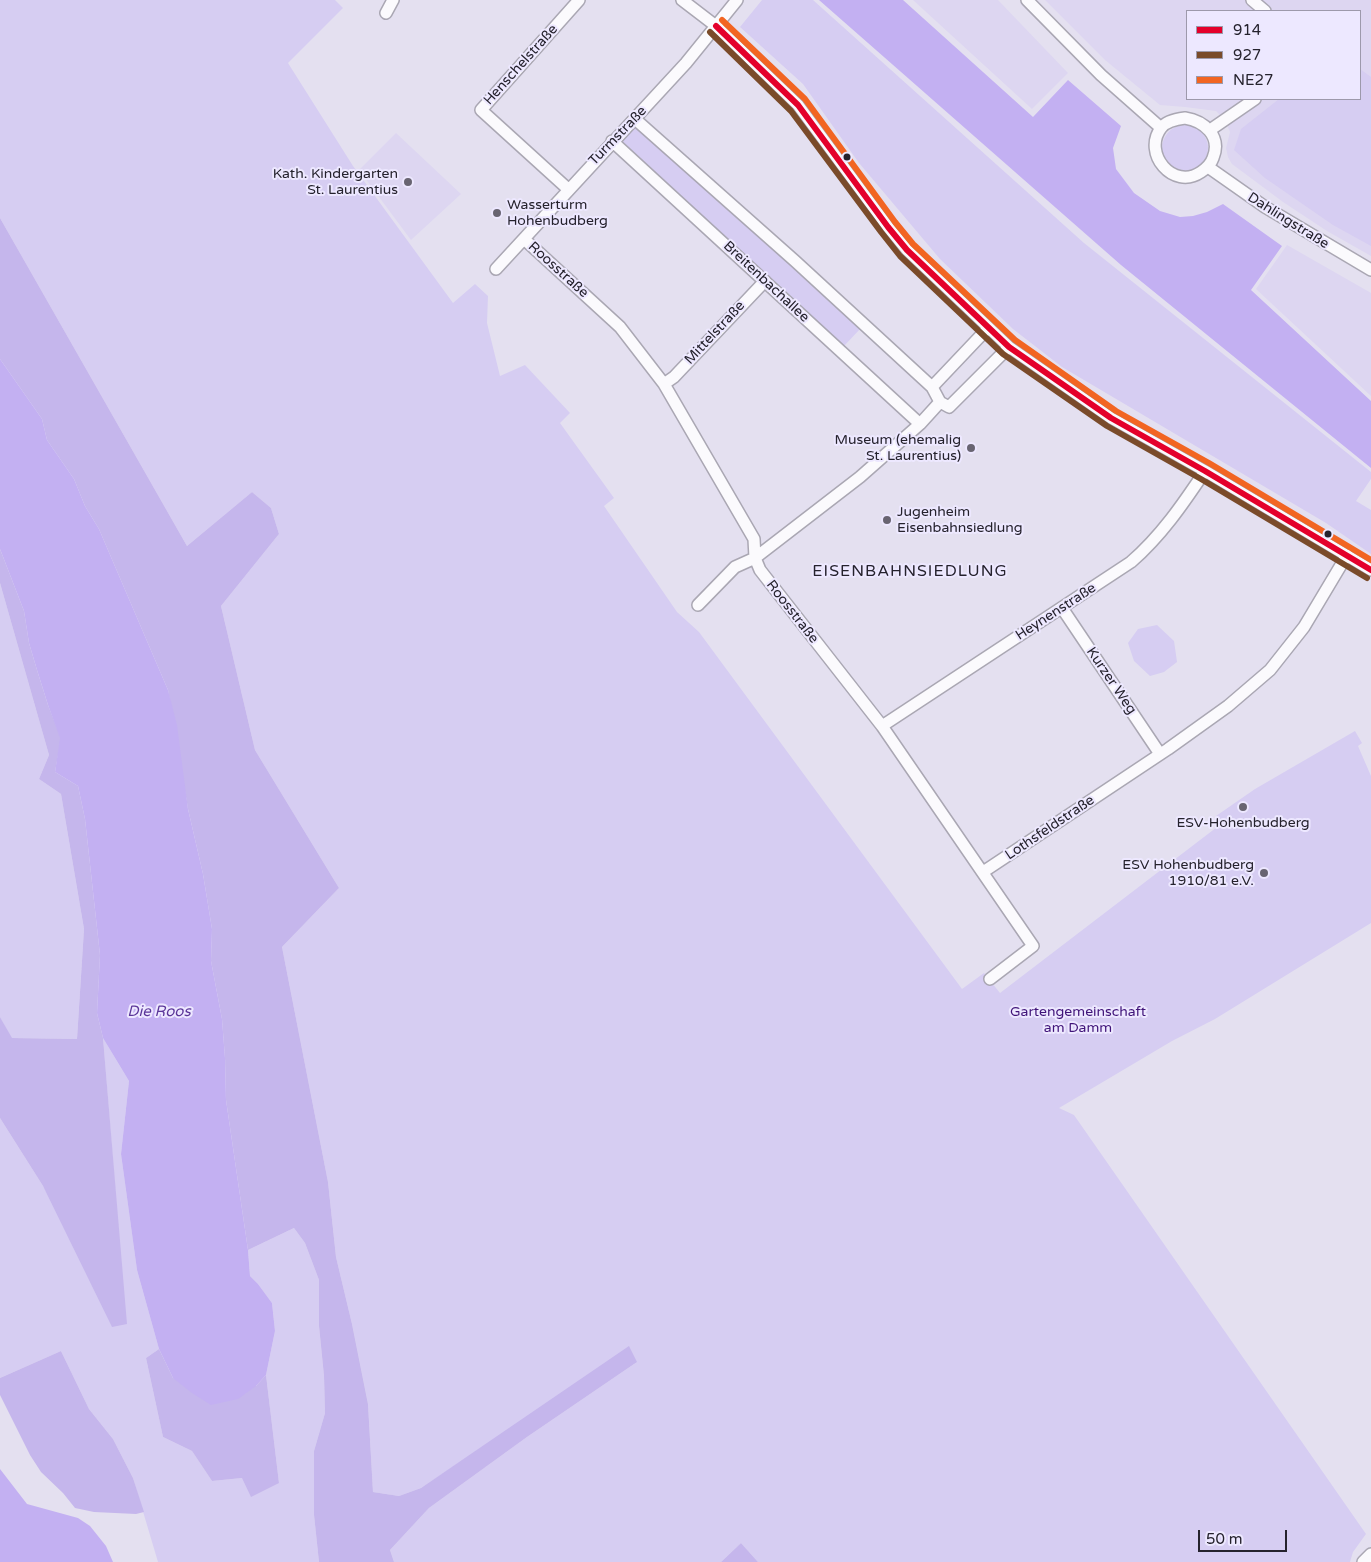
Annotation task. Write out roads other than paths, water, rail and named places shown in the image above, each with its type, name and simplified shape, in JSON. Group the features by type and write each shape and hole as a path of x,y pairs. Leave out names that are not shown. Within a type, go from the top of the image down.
{"street":[{"path":"386,13 393,0"},
{"name":"Henschelstraße","path":"568,189 481,110 579,0"},
{"path":"682,0 716,26 798,105 907,250 1009,347 1111,418 1371,570"},
{"name":"Turmstraße","path":"496,269 612,141 635,119 686,63 737,0"},
{"path":"1027,0 1101,75 1161,128"},
{"path":"1252,0 1264,10"},
{"path":"1210,130 1254,100"},
{"path":"635,119 795,261 932,387 944,404"},
{"path":"1195,119 1210,130 1215,144 1214,157 1208,167 1195,176 1180,177 1167,171 1157,158 1156,141 1161,128 1172,120 1195,119"},
{"name":"Breitenbachallee","path":"612,141 920,424"},
{"name":"Dahlingstraße","path":"1208,167 1265,207 1371,270"},
{"name":"Roosstraße","path":"524,239 620,327 664,384 754,540 755,558 760,570 882,726 1033,946 990,979"},
{"name":"Mittelstraße","path":"664,384 674,377 765,281"},
{"path":"932,387 988,328"},
{"path":"698,605 735,567 755,558 860,477 1009,347"},
{"name":"Heynenstraße","path":"882,726 1131,562 1151,545 1170,523 1206,472"},
{"name":"Lothsfeldstraße","path":"983,872 1160,754 1228,706 1270,670 1304,627 1347,555"},
{"name":"Kurzer Weg","path":"1062,608 1160,754"},
{"path":"1363,1562 1371,1554"}],"water":[{"path":"819,0 903,0 1033,117 1068,80 1121,126 1113,148 1116,169 1134,193 1160,211 1180,217 1207,212 1223,204 1282,246 1251,290 1371,401 1371,468 1121,265"},
{"name":"Die Roos","path":"0,359 42,419 47,440 74,479 85,506 99,529 168,690 177,725 188,809 203,874 212,929 211,961 222,1019 226,1100 248,1250 250,1276 272,1303 275,1331 266,1375 256,1386 238,1399 211,1405 173,1378 159,1349 137,1270 121,1154 129,1081 103,1038 97,1013 100,955 85,819 78,786 55,772 60,738 29,643 24,611 0,549"},
{"path":"0,1469 27,1504 78,1518 90,1526 106,1546 113,1562 0,1562"}],"place":[{"name":"Kath. Kindergarten St. Laurentius","path":"408,182"},
{"name":"Wasserturm Hohenbudberg","path":"497,213"},
{"name":"Museum (ehemalig St. Laurentius)","path":"971,448"},
{"name":"Jugenheim Eisenbahnsiedlung","path":"887,520"},
{"name":"ESV-Hohenbudberg","path":"1243,807"},
{"name":"ESV Hohenbudberg 1910/81 e.V.","path":"1264,873"}],"district":[{"name":"EISENBAHNSIEDLUNG","path":"910,572"}],"park label":[{"name":"Gartengemeinschaft am Damm","path":"1078,1020"}]}
